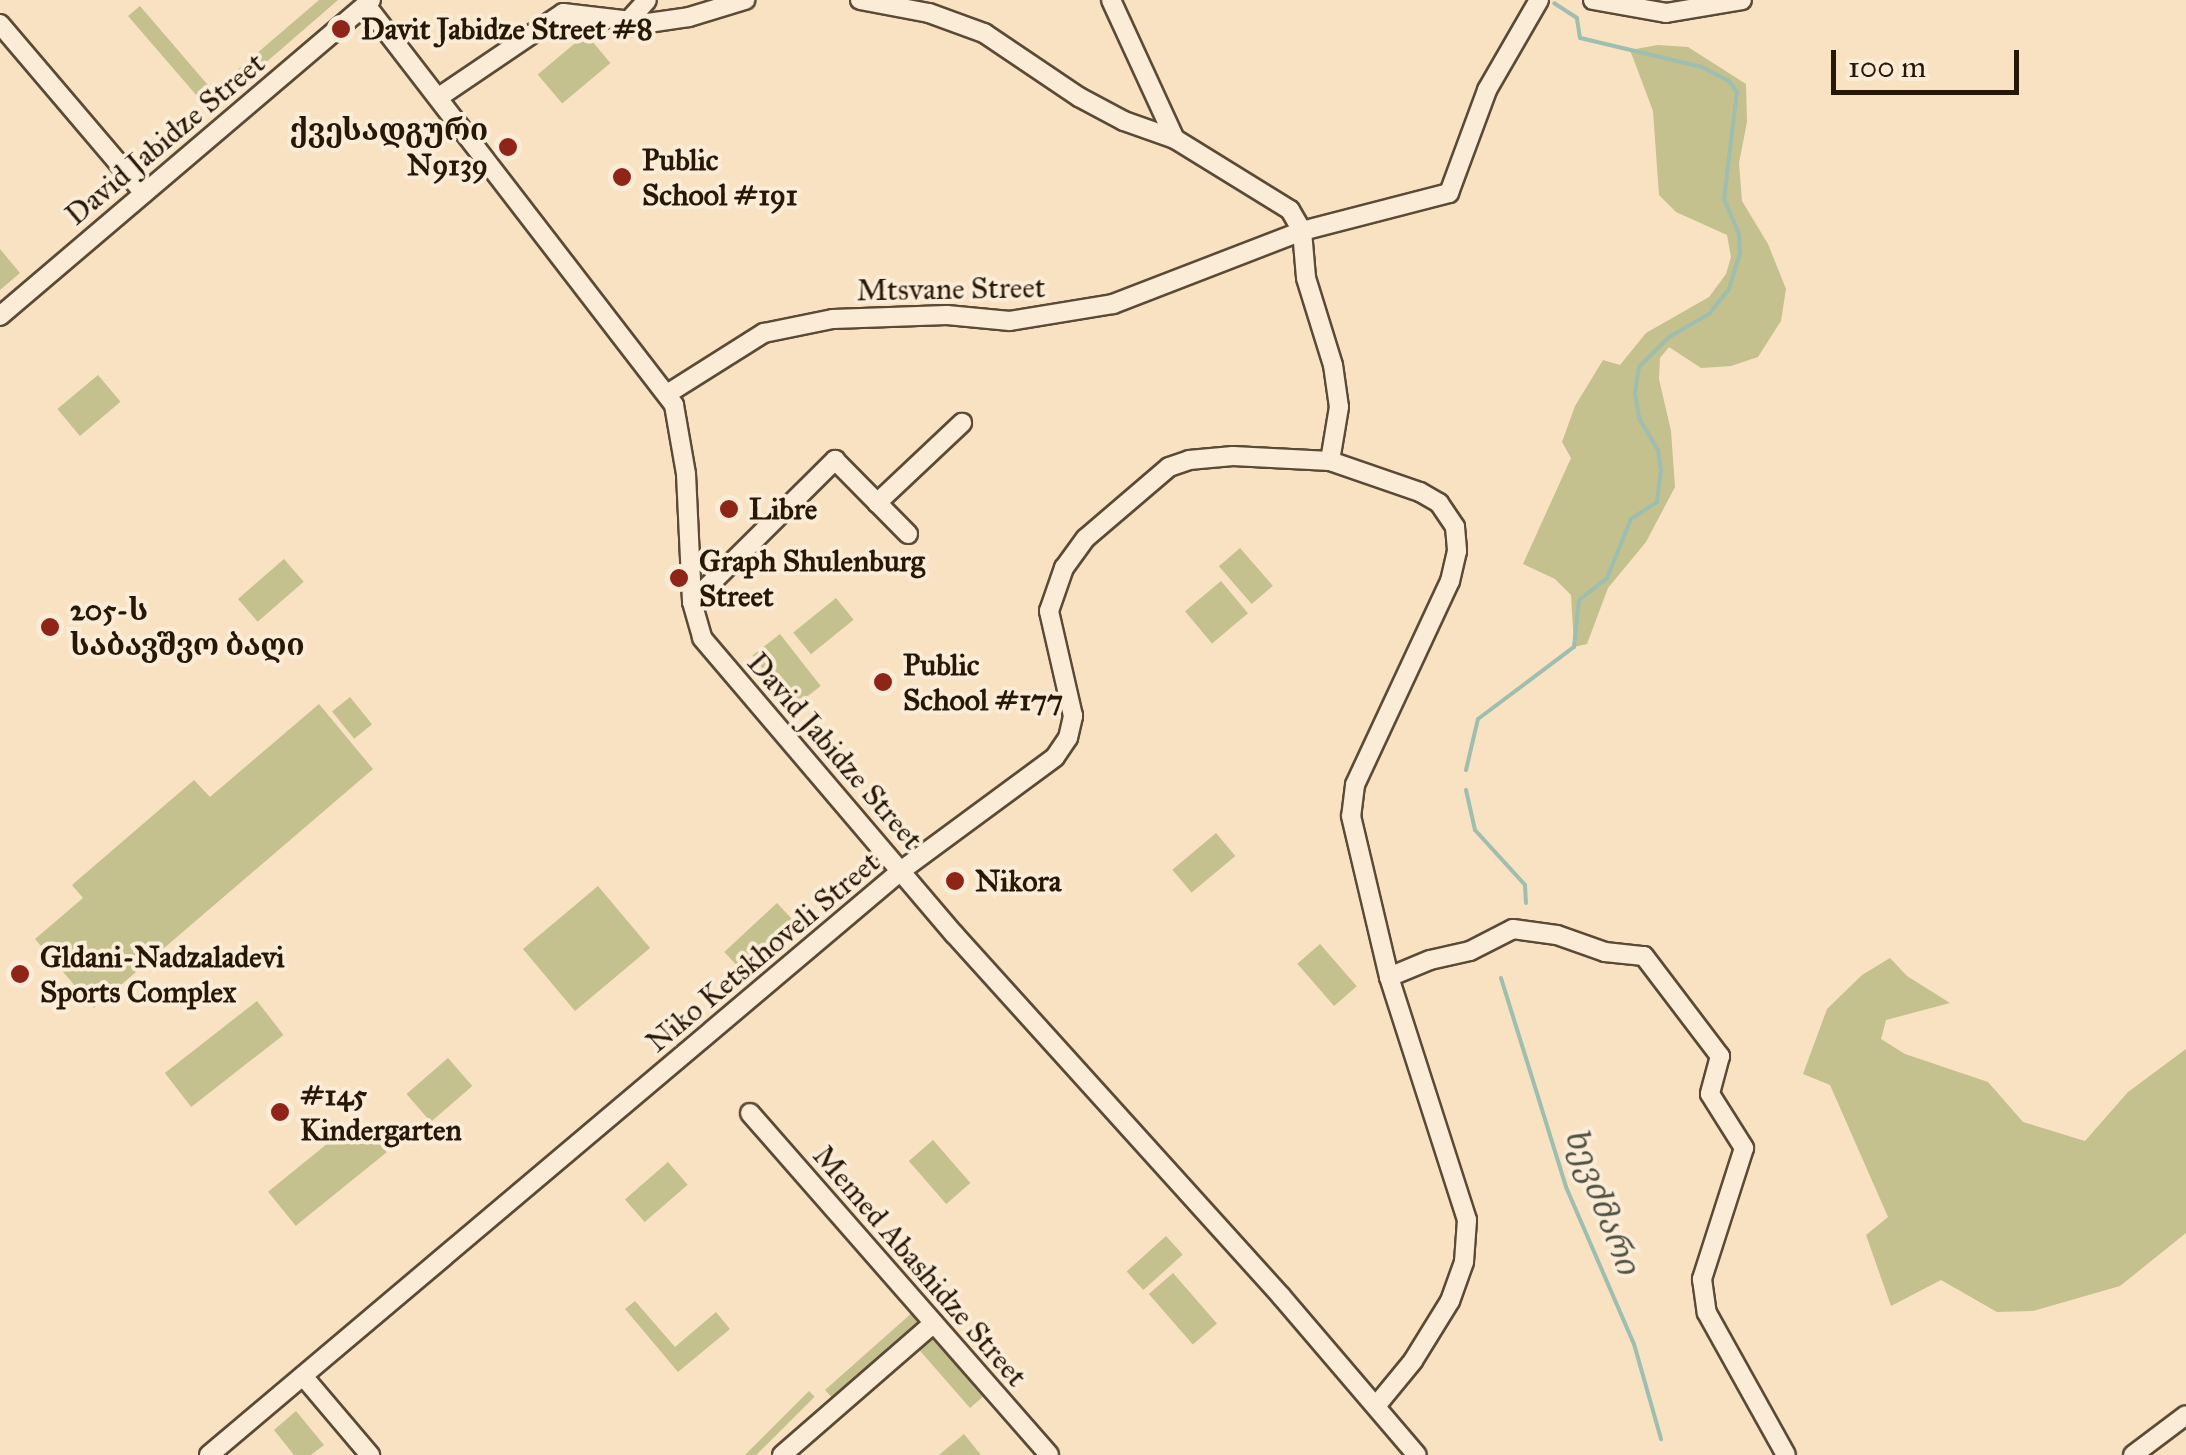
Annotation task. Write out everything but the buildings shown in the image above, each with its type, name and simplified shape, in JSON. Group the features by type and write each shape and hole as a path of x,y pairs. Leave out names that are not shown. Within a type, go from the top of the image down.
{"street":[{"path":"630,19 647,0"},
{"path":"440,97 563,13 648,23 690,17 745,0"},
{"path":"860,0 929,13 984,33 1080,98 1124,121 1175,139 1290,210 1302,231 1306,278 1333,365 1339,407 1330,461"},
{"path":"1111,0 1175,139"},
{"name":"Mtsvane Street","path":"666,394 762,333 833,319 1045,318 1113,304 1302,231 1449,193 1487,90 1539,0"},
{"path":"1593,0 1666,13 1742,0"},
{"name":"David Jabidze Street","path":"0,316 369,2 674,405 686,474 692,602 702,638 1418,1455"},
{"path":"0,24 144,194"},
{"path":"878,503 962,423"},
{"name":"Niko Ketskhoveli Street","path":"209,1455 902,870 1054,758 1068,738 1073,716 1050,611 1064,568 1086,538 1168,468 1189,460 1234,456 1330,461 1420,492 1439,503 1454,527 1457,551 1450,581 1354,786 1351,816 1389,977 1467,1220 1464,1262 1450,1301 1413,1361 1376,1406"},
{"path":"692,602 835,460 908,534"},
{"path":"1389,977 1470,951 1514,929 1557,935 1605,952 1644,956 1720,1056 1710,1094 1744,1148 1702,1279 1707,1314 1786,1455"},
{"name":"Memed Abashidze Street","path":"750,1113 1050,1455"},
{"path":"782,1455 934,1323"},
{"path":"302,1376 370,1455"},
{"path":"2133,1455 2186,1414"}],"shaded area":[{"path":"319,0 338,0 210,111 128,16 140,6 213,91"},
{"path":"586,34 610,63 562,104 538,74"},
{"path":"1658,45 1688,47 1746,84 1747,122 1739,163 1742,201 1768,244 1786,289 1781,321 1758,357 1731,366 1701,368 1669,347 1660,358 1659,379 1671,431 1675,487 1646,542 1608,588 1587,644 1574,647 1571,595 1555,579 1523,564 1571,458 1562,442 1575,406 1603,360 1620,365 1646,333 1709,297 1726,274 1731,257 1727,235 1676,212 1659,195 1653,111 1630,50"},
{"path":"0,249 20,273 0,290"},
{"path":"98,375 120,402 80,436 57,409"},
{"path":"1240,548 1273,586 1252,604 1219,566"},
{"path":"284,559 304,582 258,622 238,599"},
{"path":"1221,581 1248,613 1212,643 1185,611"},
{"path":"836,598 854,620 811,654 793,633"},
{"path":"780,634 821,686 793,708 752,656"},
{"path":"350,697 372,724 354,739 332,711"},
{"path":"319,704 373,769 94,1008 35,939 83,898 72,885 194,780 210,797"},
{"path":"1216,833 1235,856 1192,893 1172,870"},
{"path":"598,886 650,948 575,1011 523,949"},
{"path":"777,903 800,927 747,976 724,952"},
{"path":"1320,944 1357,986 1334,1006 1297,964"},
{"path":"1890,958 1907,976 1950,1003 1886,1020 1881,1039 1905,1054 1988,1082 2023,1122 2085,1141 2128,1092 2186,1049 2186,1233 2120,1286 2033,1311 1997,1312 1941,1280 1891,1306 1866,1235 1888,1217 1830,1085 1803,1074 1827,1009 1862,975"},
{"path":"257,1001 283,1035 191,1107 165,1073"},
{"path":"448,1058 472,1086 431,1122 406,1094"},
{"path":"359,1118 387,1152 296,1226 268,1192"},
{"path":"933,1140 970,1183 946,1204 909,1161"},
{"path":"668,1162 688,1185 645,1222 625,1199"},
{"path":"1166,1236 1183,1255 1143,1290 1127,1271"},
{"path":"1173,1273 1217,1324 1193,1345 1149,1294"},
{"path":"635,1301 675,1347 716,1312 730,1329 678,1372 625,1309"},
{"path":"914,1311 986,1394 970,1408 908,1337 835,1401 825,1390"},
{"path":"809,1391 815,1397 756,1455 745,1455"},
{"path":"296,1411 324,1445 311,1455 294,1455 274,1430"},
{"path":"964,1434 981,1455 939,1455"}],"waterway":[{"name":"ხევძმარი","path":"1466,770 1478,719 1574,647 1579,600 1607,578 1631,519 1657,502 1661,471 1658,450 1639,418 1635,394 1639,367 1669,337 1709,314 1729,289 1740,253 1739,234 1724,199 1737,92 1729,81 1702,67 1580,38 1577,18 1554,3"},
{"name":"ხევძმარი","path":"1466,790 1475,830 1525,885 1526,903"},
{"name":"ხევძმარი","path":"1501,978 1566,1187 1634,1344 1661,1439"}],"place":[{"name":"Davit Jabidze Street #8","path":"341,29"},
{"name":"ქვესადგური N9139","path":"508,147"},
{"name":"Public School #191","path":"622,177"},
{"name":"Libre","path":"729,509"},
{"name":"Graph Shulenburg Street","path":"679,578"},
{"name":"205-ს საბავშვო ბაღი","path":"50,627"},
{"name":"Public School #177","path":"883,682"},
{"name":"Nikora","path":"955,881"},
{"name":"Gldani-Nadzaladevi Sports Complex","path":"20,974"},
{"name":"#145 Kindergarten","path":"280,1112"}]}
